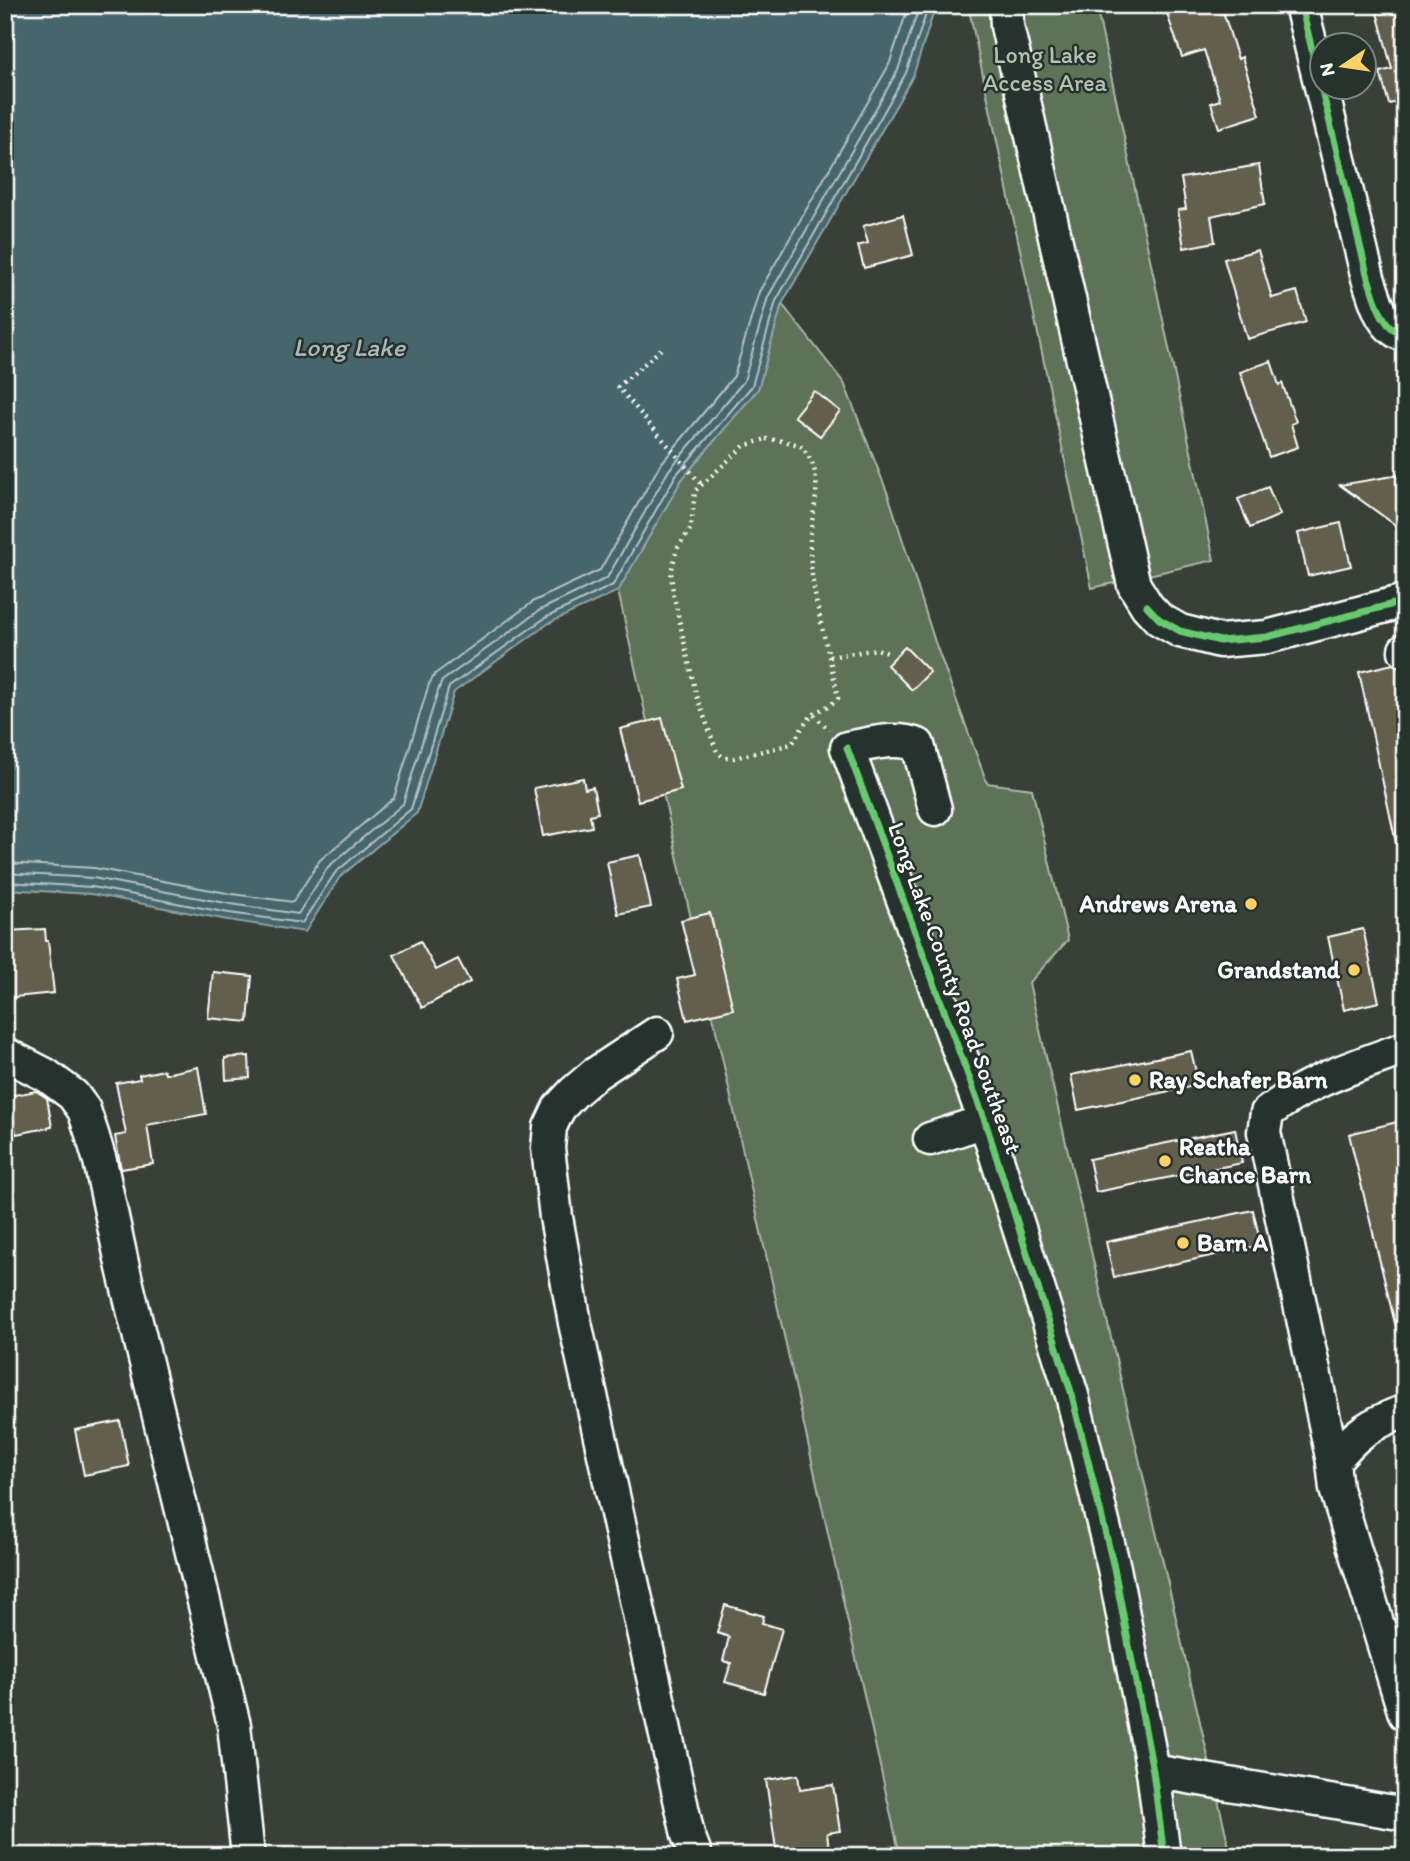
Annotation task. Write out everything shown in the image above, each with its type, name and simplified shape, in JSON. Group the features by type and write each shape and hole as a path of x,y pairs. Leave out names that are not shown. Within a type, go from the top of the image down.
{"street":[{"path":"1006,5 1007,26 1134,586 1147,606 1159,619 1180,631 1220,641 1267,637 1405,601"},
{"path":"1301,5 1368,278 1381,317 1399,334 1405,335"},
{"name":"Long Lake County Road Southeast","path":"935,809 918,745 892,740 847,748 985,1121 1072,1395 1114,1568 1153,1772 1164,1856"},
{"path":"657,1033 595,1074 559,1108 550,1127 548,1148 556,1217 575,1323 688,1835 696,1856"},
{"path":"1405,1048 1322,1079 1284,1100 1267,1113 1264,1132 1333,1462 1336,1489 1405,1714"},
{"path":"5,1054 46,1075 73,1095 84,1110 92,1134 234,1725 248,1856"},
{"path":"930,1139 985,1121"},
{"path":"1333,1462 1364,1429 1405,1411"},
{"path":"1153,1772 1405,1814"}],"path":[{"path":"661,349 618,387 701,484"},
{"path":"766,439 785,442 802,447 812,462 816,480 810,540 811,563 830,657 838,698 805,724 792,744 734,758 724,758 717,752 696,694 675,605 671,572 677,549 691,528 695,491 744,446 766,439"},
{"path":"830,657 877,649 888,653"}],"green space":[{"name":"Long Lake Access Area","path":"968,5 1096,5 1214,560 1092,588"},
{"path":"782,304 844,383 889,497 935,642 987,783 1032,789 1068,940 1029,983 1231,1856 900,1856 618,591 682,479 758,389"}],"water":[{"name":"Long Lake","path":"5,5 936,5 913,76 782,304 758,389 682,479 618,591 549,623 454,692 417,813 340,877 305,932 91,894 5,889"}],"building":[{"path":"1164,5 1221,5 1238,59 1242,57 1260,115 1219,128 1211,103 1220,100 1204,50 1182,57"},
{"path":"1375,5 1405,5 1405,100 1389,104 1380,72 1392,69"},
{"path":"1259,165 1265,204 1211,216 1215,242 1184,248 1178,210 1186,209 1181,178"},
{"path":"903,215 913,255 864,268 858,246 868,243 863,226"},
{"path":"1258,250 1272,298 1297,291 1306,322 1247,339 1224,259"},
{"path":"1271,361 1296,422 1291,424 1298,447 1269,457 1240,372"},
{"path":"814,391 840,411 820,436 794,416"},
{"path":"1405,474 1405,532 1340,485"},
{"path":"1268,487 1280,515 1250,528 1238,499"},
{"path":"1341,523 1351,566 1308,576 1298,533"},
{"path":"905,647 930,672 912,690 887,665"},
{"path":"1393,664 1400,668 1405,689 1405,842 1396,843 1359,672"},
{"path":"662,718 681,790 638,801 620,729"},
{"path":"583,778 585,789 593,787 598,813 590,815 592,827 543,836 534,788"},
{"path":"640,855 651,907 618,914 607,862"},
{"path":"710,913 733,1009 687,1020 677,979 695,975 681,920"},
{"path":"45,929 54,993 5,998 5,931"},
{"name":"Grandstand","path":"1363,929 1379,1002 1344,1010 1328,937"},
{"path":"420,941 436,970 458,959 470,982 422,1008 394,955"},
{"path":"213,972 252,976 248,1022 208,1018"},
{"name":"Ray Schafer Barn","path":"1191,1051 1199,1085 1078,1110 1071,1075"},
{"path":"249,1056 250,1078 226,1080 225,1058"},
{"path":"198,1067 206,1114 147,1125 153,1164 121,1169 115,1136 126,1134 116,1083 140,1079 139,1075 164,1070 165,1074"},
{"path":"36,1091 47,1098 52,1127 16,1134 9,1096"},
{"path":"1405,1120 1405,1331 1397,1332 1349,1134"},
{"name":"Reatha Chance Barn","path":"1235,1129 1242,1163 1096,1192 1089,1159"},
{"name":"Barn A","path":"1253,1210 1261,1245 1114,1277 1106,1242"},
{"path":"120,1421 129,1466 84,1475 75,1430"},
{"path":"725,1605 764,1616 762,1623 782,1629 764,1693 725,1682 731,1663 723,1661 729,1637 717,1633"},
{"path":"798,1775 800,1790 833,1785 840,1831 827,1833 830,1856 777,1856 766,1780"}],"cycle path":[{"path":"1301,5 1368,278 1385,320 1397,332 1405,335"},
{"path":"1147,606 1159,619 1180,631 1220,641 1267,637 1405,601"},
{"path":"847,748 985,1121 1072,1395 1114,1568 1153,1771 1164,1856"}],"place":[{"name":"Andrews Arena","path":"1251,904"},
{"name":"Grandstand","path":"1354,970"},
{"name":"Ray Schafer Barn","path":"1135,1080"},
{"name":"Reatha Chance Barn","path":"1165,1161"},
{"name":"Barn A","path":"1183,1243"}]}
